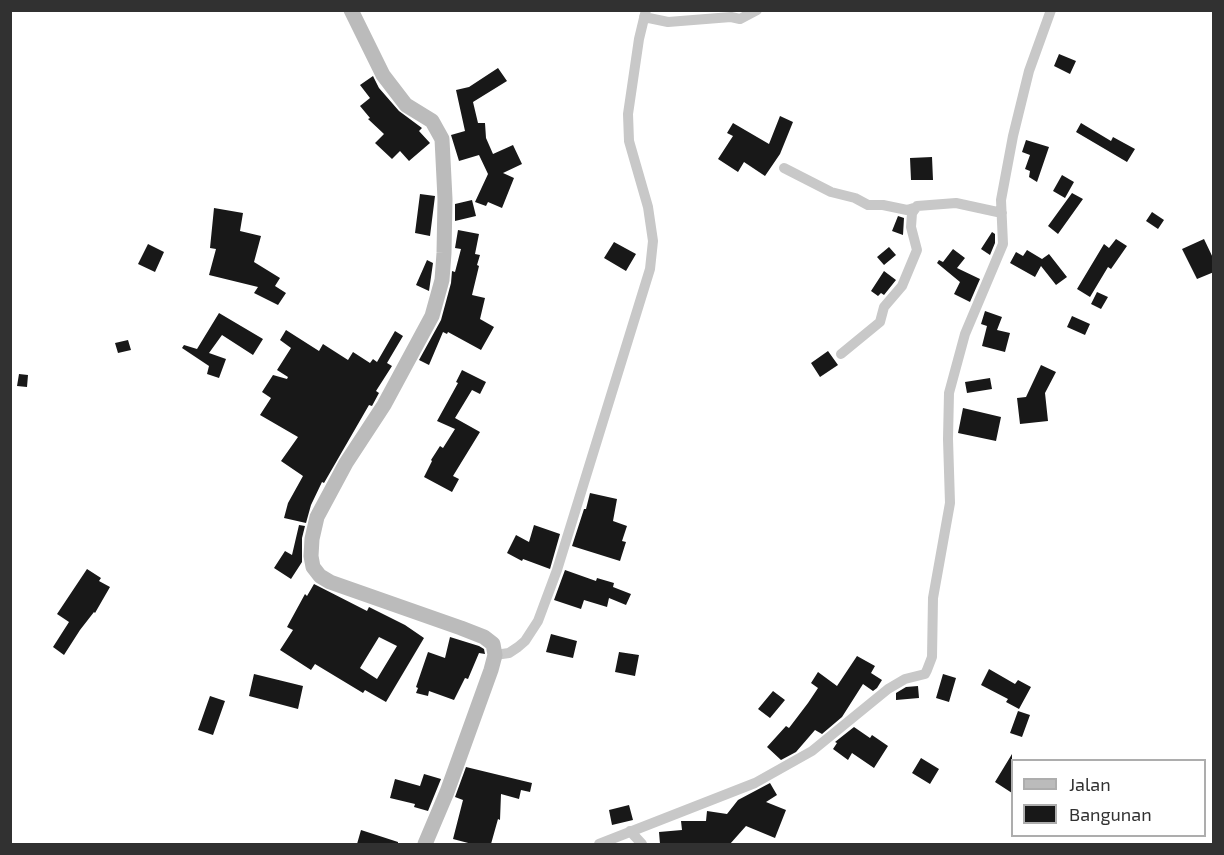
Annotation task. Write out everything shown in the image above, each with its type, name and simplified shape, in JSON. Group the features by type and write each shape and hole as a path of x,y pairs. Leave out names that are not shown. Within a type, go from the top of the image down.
{"street":[{"path":"351,10 382,75 406,105 432,121 442,139 445,199 444,253 442,280 432,316 384,405 346,463 317,517 311,556 313,567 320,576 330,582 365,596 420,613 484,638 493,644 495,655 451,781 426,844"},
{"path":"495,655 518,647 525,641 538,621 557,570 650,269 653,241 648,207 628,141 628,114 645,14 668,22 731,17 740,19 757,10"},
{"path":"599,844 755,783 812,751 888,689 905,679 925,674 932,657 933,598 950,503 949,393 965,334 1003,244 1001,200 1013,136 1029,71 1051,10"},
{"path":"784,168 831,192 855,198 868,205 883,205 907,210 956,203 1002,213"},
{"path":"841,354 880,322 884,308 902,286 917,250 911,226 912,213 917,207"},
{"path":"630,831 642,844"}],"building":[{"path":"1059,54 1076,61 1070,74 1054,66"},
{"path":"498,68 507,81 473,102 478,123 485,123 486,138 493,154 513,145 522,164 503,173 514,178 502,208 488,202 486,206 475,202 488,174 479,155 459,161 451,135 465,131 456,90 469,87"},
{"path":"373,76 379,88 399,111 422,128 419,131 430,143 409,161 400,151 392,159 375,143 384,134 368,119 370,118 360,106 370,98 360,85"},
{"path":"780,116 793,122 780,154 765,176 744,162 738,172 718,159 733,136 727,133 733,123 769,144"},
{"path":"1081,123 1111,141 1113,137 1135,149 1127,162 1076,132"},
{"path":"1026,140 1049,147 1037,182 1029,177 1030,171 1025,169 1030,155 1022,152"},
{"path":"932,157 933,180 911,180 910,158"},
{"path":"1062,175 1074,182 1065,198 1053,191"},
{"path":"1072,193 1083,199 1058,234 1048,226"},
{"path":"420,194 435,196 430,236 415,233"},
{"path":"472,200 476,216 455,221 455,204"},
{"path":"214,208 243,213 240,231 261,236 254,262 280,278 275,286 286,293 278,305 254,293 258,287 209,275 216,249 210,248"},
{"path":"1152,212 1164,220 1158,229 1146,221"},
{"path":"898,216 904,218 903,235 892,231"},
{"path":"458,230 479,234 475,254 480,255 477,265 479,266 472,295 485,298 480,319 494,327 481,350 448,332 447,334 443,332 429,365 419,360 441,320 452,271 455,272 461,249 455,248"},
{"path":"992,232 995,234 995,243 990,255 981,249"},
{"path":"1116,239 1127,246 1111,269 1108,267 1090,297 1077,289 1104,244 1109,248"},
{"path":"1204,239 1214,260 1214,272 1197,279 1182,249"},
{"path":"614,242 636,254 626,271 604,258"},
{"path":"148,244 164,252 155,272 138,264"},
{"path":"889,247 896,255 884,265 877,257"},
{"path":"953,249 965,258 957,268 980,279 970,302 954,294 960,282 937,263 939,260 943,262"},
{"path":"1027,250 1042,259 1049,254 1067,277 1056,285 1041,266 1035,277 1010,263 1016,252 1023,256"},
{"path":"427,260 433,263 429,291 416,285"},
{"path":"884,271 896,280 884,295 881,293 878,296 871,291"},
{"path":"1097,292 1108,297 1101,309 1091,304"},
{"path":"985,311 1002,317 997,330 1010,333 1005,352 982,346 987,326 981,324"},
{"path":"219,313 263,339 253,355 222,335 209,353 226,359 219,378 207,374 209,366 182,348 184,345 197,349"},
{"path":"1072,316 1090,324 1085,335 1067,327"},
{"path":"286,330 319,351 323,344 348,360 353,352 370,363 373,359 377,362 395,331 403,336 387,363 392,366 376,391 379,393 372,406 369,405 324,483 322,482 311,505 306,523 284,518 288,503 303,476 281,461 298,437 260,415 271,398 262,392 273,375 287,379 288,377 277,370 291,348 280,340"},
{"path":"128,340 131,350 118,353 115,343"},
{"path":"828,351 838,365 820,377 811,363"},
{"path":"1041,365 1056,372 1045,393 1048,421 1020,424 1017,398 1026,397"},
{"path":"462,370 486,382 480,394 472,390 455,418 480,432 453,476 459,479 452,492 424,477 440,446 443,448 455,429 437,421 458,383 456,382"},
{"path":"19,374 28,375 27,387 17,386"},
{"path":"990,378 992,389 967,393 965,382"},
{"path":"963,408 1001,417 996,441 958,433"},
{"path":"590,493 617,499 613,521 627,526 622,541 626,542 620,561 572,546"},
{"path":"299,525 305,526 302,538 302,562 291,579 274,568 285,551 292,555"},
{"path":"534,525 560,534 550,569 523,559 522,561 507,553 516,535 529,542"},
{"path":"87,569 101,578 99,581 110,587 95,613 80,630 64,655 53,647 69,622 57,614"},
{"path":"565,570 596,581 597,578 614,583 613,587 631,594 626,605 609,598 607,607 584,600 581,609 554,600"},
{"path":"314,584 367,611 369,607 405,625 424,638 386,702 365,690 363,693 315,664 311,670 280,650 293,630 287,627 305,594 307,596","holes":["379,637 397,646 377,679 360,668"]},
{"path":"551,634 577,641 573,658 546,652"},
{"path":"450,637 479,646 484,649 485,654 479,653 468,679 465,678 454,700 429,691 428,696 416,693 428,652 445,658"},
{"path":"619,652 639,655 635,676 615,672"},
{"path":"857,656 875,666 871,673 882,680 877,688 873,691 863,684 842,717 822,734 815,730 796,752 781,760 767,747 786,726 789,728 808,703 818,688 811,683 818,672 837,686"},
{"path":"989,669 1015,684 1018,680 1031,687 1019,709 1006,702 1008,699 981,685"},
{"path":"254,674 303,686 298,709 249,696"},
{"path":"943,674 956,678 949,702 936,698"},
{"path":"918,686 919,698 896,700 896,693 906,687"},
{"path":"773,691 785,700 770,718 758,709"},
{"path":"210,696 225,701 213,735 198,730"},
{"path":"1018,711 1030,715 1022,737 1010,733"},
{"path":"854,727 888,746 874,768 852,753 848,760 833,749 837,743 835,742"},
{"path":"1012,754 1011,792 995,782"},
{"path":"921,758 939,769 930,784 912,773"},
{"path":"466,767 532,783 530,792 521,790 519,799 501,794 500,820 498,819 491,844 472,844 453,839 463,800 455,797"},
{"path":"424,774 441,779 428,811 414,807 415,804 390,798 395,779 420,786"},
{"path":"770,783 777,795 766,802 786,810 775,838 746,826 730,844 660,844 659,832 682,830 681,821 706,821 707,811 727,814 738,800"},
{"path":"629,805 633,820 612,825 609,810"},
{"path":"361,830 398,842 398,844 357,844"}]}
